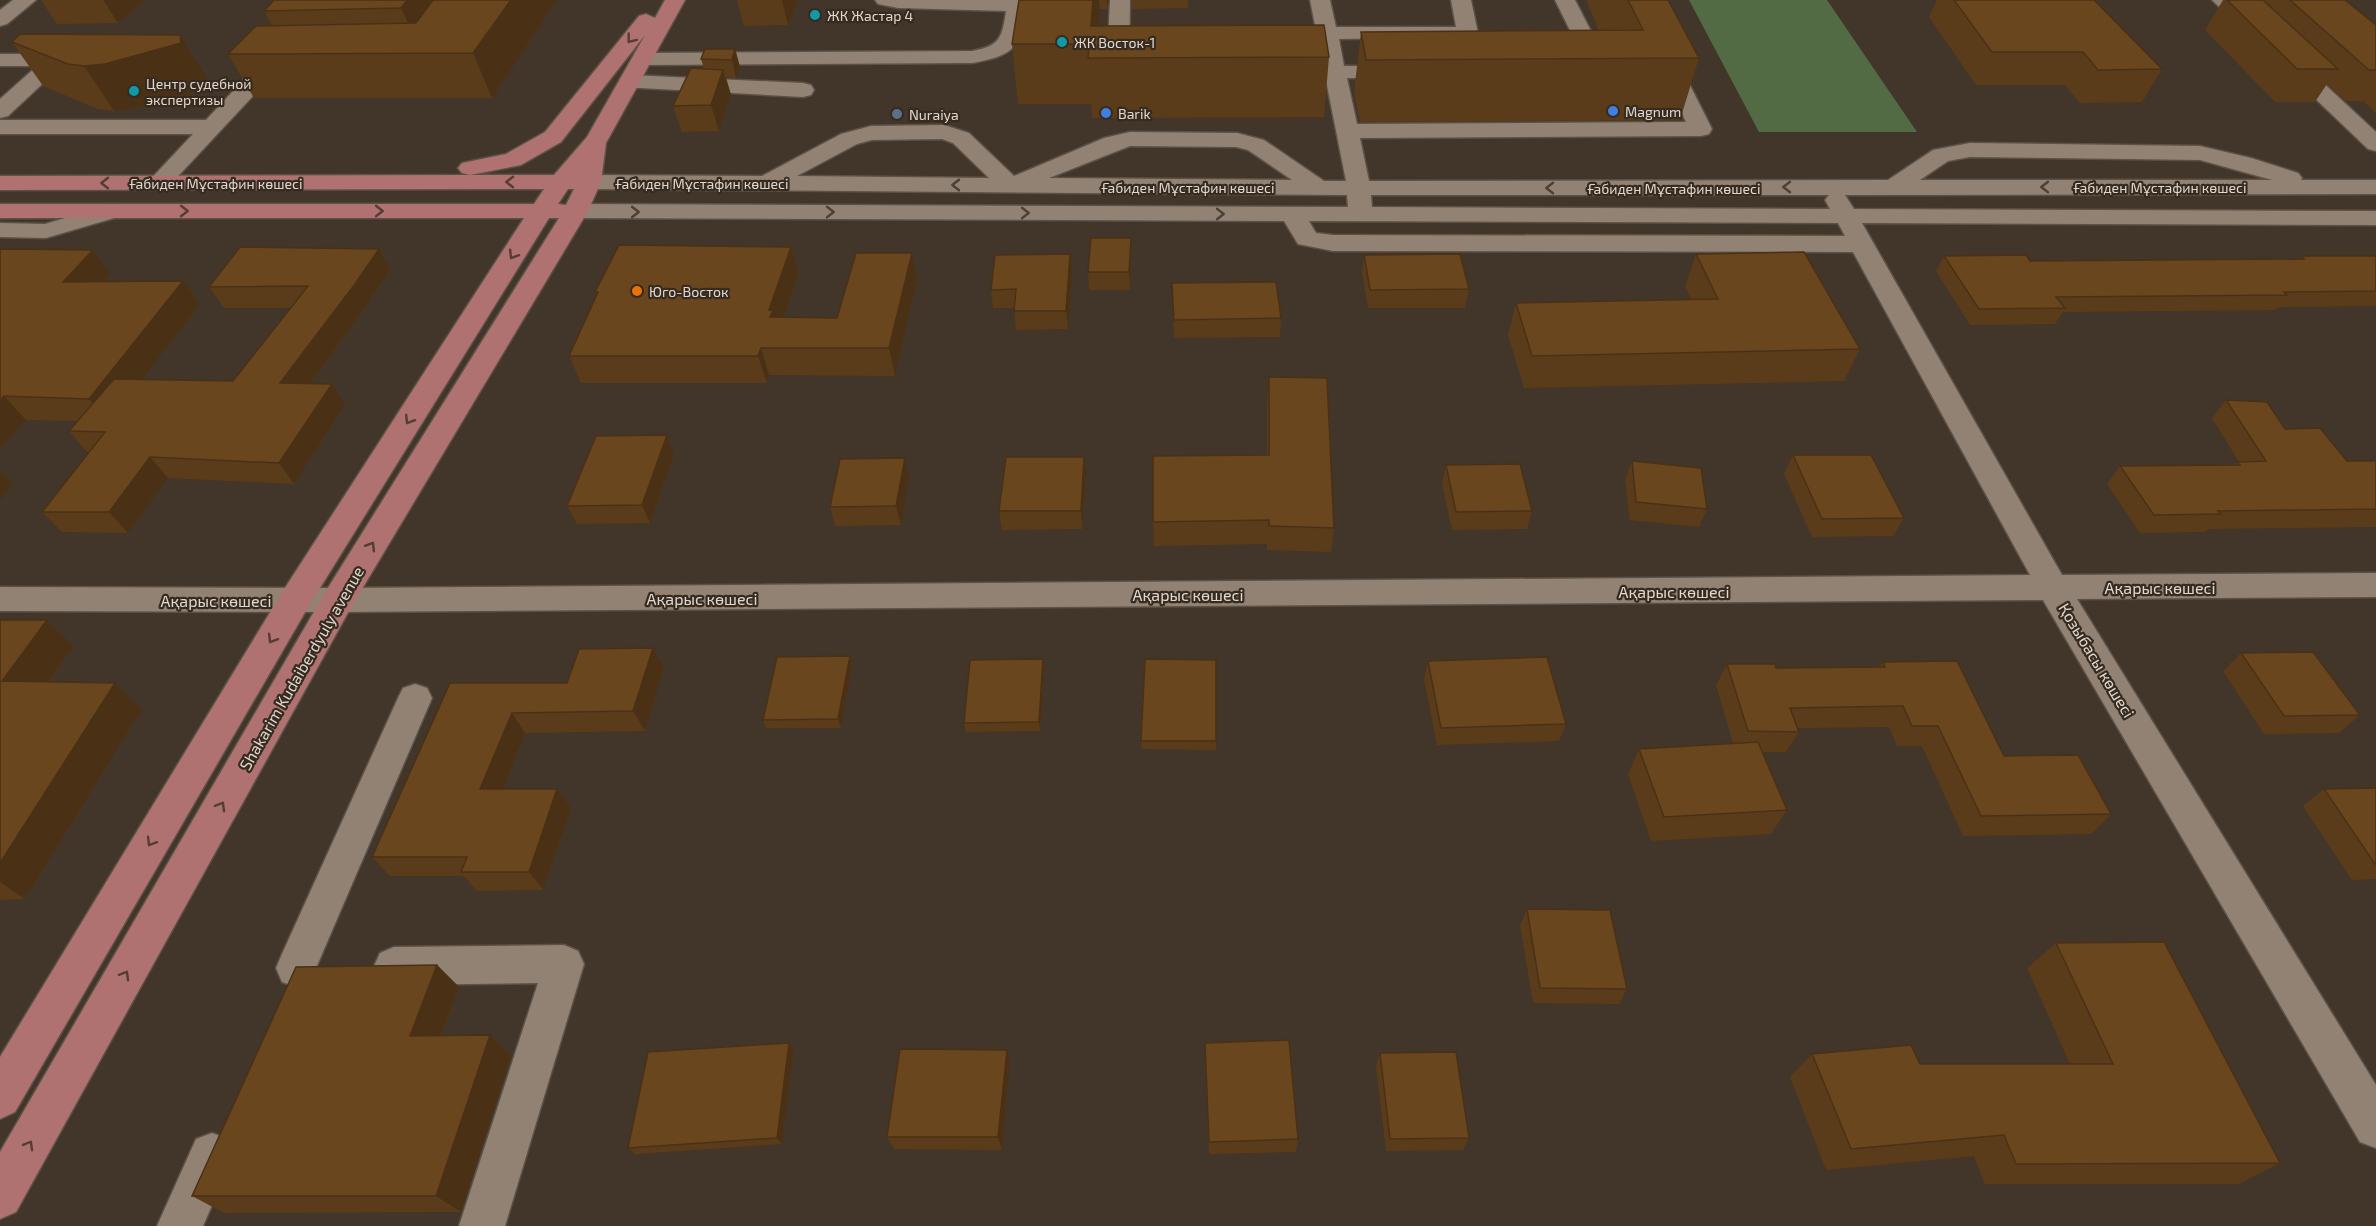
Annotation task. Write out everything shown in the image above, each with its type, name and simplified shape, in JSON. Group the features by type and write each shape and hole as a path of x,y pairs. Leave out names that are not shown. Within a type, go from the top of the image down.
{"main road":[{"name":"Shakarim Kudaiberdyuly avenue","path":"0,1196 338,600 575,192 597,140 675,1"},
{"path":"205,183 247,168 341,166 468,169 513,160 553,137 650,16 675,1"},
{"name":"Ғабиден Мұстафин көшесі","path":"0,183 205,183 575,192"},
{"name":"Shakarim Kudaiberdyuly avenue","path":"0,1097 295,600 541,211 575,192"},
{"name":"Ғабиден Мұстафин көшесі","path":"0,211 541,211"}],"street":[{"path":"0,20 26,0"},
{"path":"643,59 972,57 999,52 1012,39 1016,2 898,2 885,0"},
{"path":"1120,0 1118,65 1142,64"},
{"path":"1320,0 1359,188 1360,214"},
{"path":"1327,33 1468,33 1461,0"},
{"path":"1565,0 1601,73 1578,73"},
{"path":"1347,132 1701,129 1637,0"},
{"path":"2222,0 2376,144"},
{"path":"0,60 57,60 0,111"},
{"path":"1309,60 1334,65 1428,72"},
{"path":"159,183 273,62 309,62"},
{"path":"630,82 803,90"},
{"path":"0,127 212,127"},
{"path":"765,184 849,139 871,133 944,132 961,138 1011,186 1112,143 1130,139 1237,140 1256,145 1318,188"},
{"path":"1894,187 1941,155 1970,150 2200,153 2243,163 2318,187"},
{"name":"Ғабиден Мұстафин көшесі","path":"575,192 765,184 1359,188 1848,219"},
{"name":"Ғабиден Мұстафин көшесі","path":"575,192 1292,214 1848,219 1894,187 2376,187"},
{"path":"0,230 46,231 112,211"},
{"path":"1292,214 1307,239 1333,243 1848,219 2207,226 2376,235"},
{"name":"Ғабиден Мұстафин көшесі","path":"2207,226 2376,218"},
{"name":"Қозыбасы көшесі","path":"1848,219 2053,588 2376,1126"},
{"name":"Ақарыс көшесі","path":"0,599 338,600 2376,585"},
{"path":"415,698 316,975 564,964 482,1226"},
{"path":"180,1226 229,1118"}],"green space":[{"path":"1689,0 1827,0 1917,132 1759,132"}],"building":[{"path":"274,0 407,0 401,8 264,11"},
{"path":"433,0 511,0 473,53 228,54 256,26 416,23"},
{"path":"1019,0 1093,0 1091,26 1324,25 1329,57 1088,58 1089,44 1012,44"},
{"path":"1628,0 1668,0 1699,58 1366,60 1361,32 1643,30"},
{"path":"1954,0 2094,0 2162,69 2098,70 2083,52 1992,52"},
{"path":"2227,0 2263,0 2338,69 2297,69"},
{"path":"2290,0 2345,0 2376,25 2376,70 2369,70"},
{"path":"20,34 180,35 181,43 105,64 84,66 68,64 12,42"},
{"path":"705,49 735,49 732,60 701,59"},
{"path":"691,68 723,70 711,105 673,106"},
{"path":"1091,238 1131,238 1129,272 1088,272"},
{"path":"619,245 791,247 769,310 773,310 770,317 837,318 856,253 912,253 889,348 761,348 758,356 569,356 598,292 595,292"},
{"path":"240,247 379,249 280,383 332,384 279,463 150,457 109,512 42,512 105,432 69,431 114,379 233,381 308,286 209,287"},
{"path":"0,249 93,250 63,282 183,281 89,399 4,396 0,401"},
{"path":"1804,252 1860,349 1532,356 1516,303 1718,299 1696,254"},
{"path":"1070,254 1066,311 1014,311 1016,289 991,290 995,255"},
{"path":"1460,254 1469,289 1370,290 1364,255"},
{"path":"2026,255 2030,261 2304,259 2301,256 2376,256 2376,291 2284,292 2287,295 2056,297 2065,308 1979,309 1944,256"},
{"path":"1276,282 1281,318 1174,320 1172,283"},
{"path":"1269,377 1327,378 1334,528 1269,526 1269,520 1153,522 1153,456 1269,455"},
{"path":"2226,400 2267,402 2285,429 2320,428 2347,461 2376,461 2376,509 2218,511 2221,514 2154,515 2120,466 2240,465 2237,462 2266,461"},
{"path":"667,435 642,505 567,506 596,436"},
{"path":"1793,455 1871,455 1904,518 1822,519"},
{"path":"1006,457 1084,457 1081,511 999,511"},
{"path":"905,458 896,506 830,507 840,459"},
{"path":"1632,461 1701,468 1707,509 1636,502"},
{"path":"1520,464 1532,511 1456,512 1446,465"},
{"path":"0,620 47,620 2,681 115,683 0,863"},
{"path":"653,648 633,711 512,713 480,789 557,789 529,872 461,872 467,857 372,857 450,683 567,683 579,649"},
{"path":"2313,652 2360,715 2284,716 2241,653"},
{"path":"850,656 838,719 763,720 777,657"},
{"path":"1547,657 1566,724 1441,728 1428,661"},
{"path":"1043,659 1039,722 964,723 970,660"},
{"path":"1145,659 1216,660 1216,741 1141,741"},
{"path":"1957,661 2004,756 2078,755 2111,814 1981,816 1938,726 1912,726 1903,706 1790,708 1799,732 1748,731 1727,664 1775,664 1776,668 1885,667 1883,662"},
{"path":"1758,742 1787,810 1664,817 1639,749"},
{"path":"2376,788 2376,864 2375,864 2324,789"},
{"path":"1527,909 1610,910 1627,989 1540,988"},
{"path":"2164,942 2280,1163 2016,1164 2004,1135 1851,1149 1812,1054 1911,1045 1920,1064 2113,1064 2056,943"},
{"path":"437,965 410,1036 490,1035 436,1196 192,1196 296,967"},
{"path":"1289,1040 1298,1139 1209,1142 1205,1043"},
{"path":"789,1043 777,1138 628,1148 648,1052"},
{"path":"900,1049 1007,1050 998,1137 887,1137"},
{"path":"1456,1052 1469,1138 1390,1139 1380,1053"}],"place":[{"name":"ЖК Жастар 4","path":"815,15"},
{"name":"ЖК Восток-1","path":"1062,42"},
{"name":"Центр судебной экспертизы","path":"134,91"},
{"name":"Magnum","path":"1613,111"},
{"name":"Barik","path":"1106,113"},
{"name":"Nuraiya","path":"897,114"},
{"name":"Юго-Восток","path":"637,291"}]}
